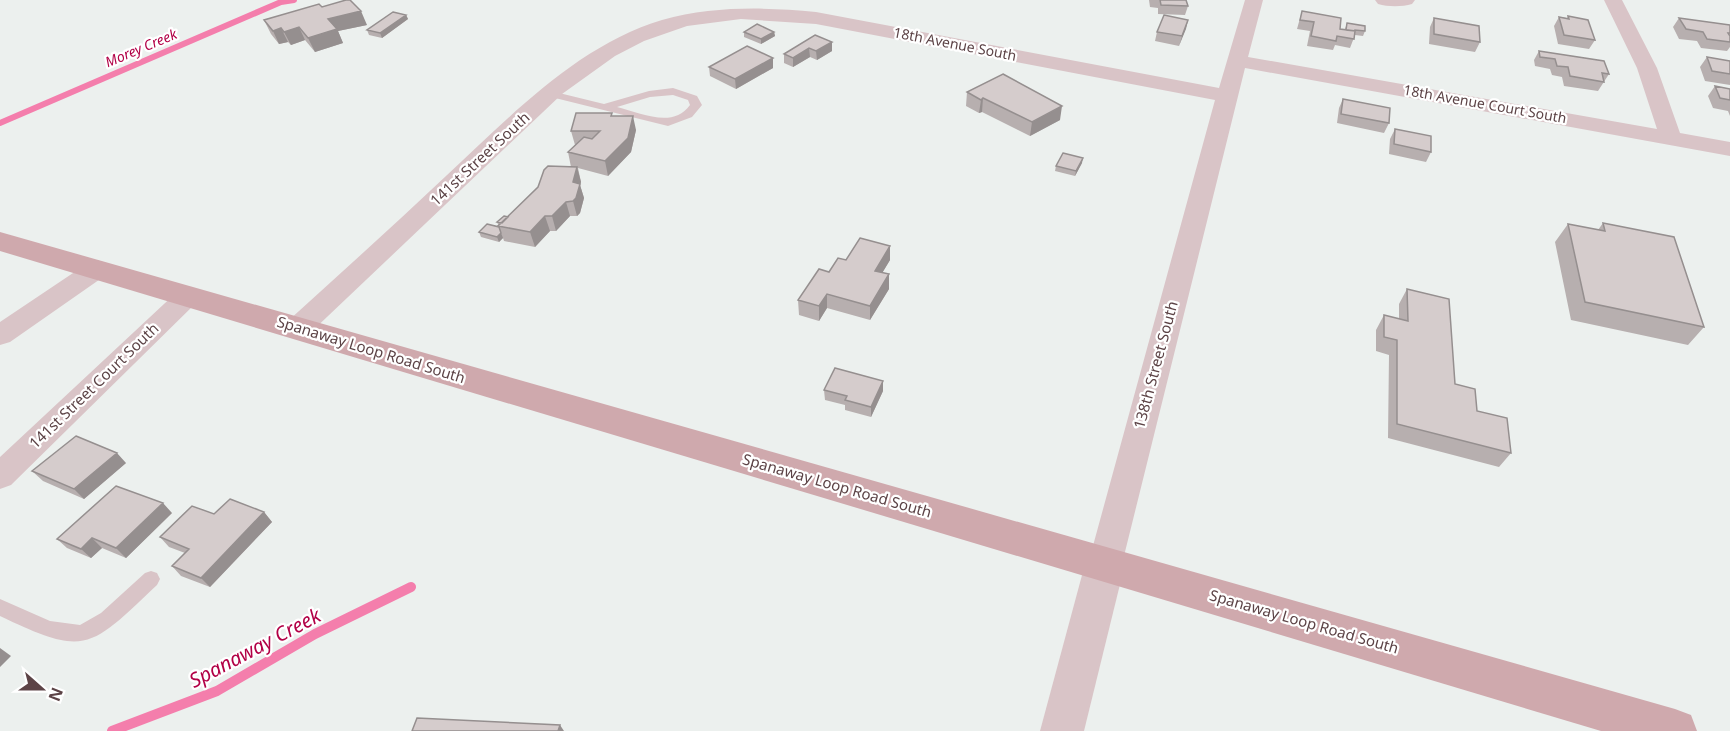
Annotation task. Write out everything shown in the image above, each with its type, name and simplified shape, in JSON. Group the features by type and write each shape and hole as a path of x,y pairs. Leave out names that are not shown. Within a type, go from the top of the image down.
{"main road":[{"name":"Spanaway Loop Road South","path":"0,241 1675,731"}],"street":[{"name":"138th Street South","path":"1062,731 1226,96 1239,61 1254,0"},
{"path":"1383,0 1406,0"},
{"path":"1613,0 1647,68 1671,138"},
{"name":"18th Avenue South","path":"682,21 711,15 747,13 816,18 1226,96"},
{"name":"141st Street South","path":"298,328 574,74 638,36 682,21"},
{"name":"18th Avenue Court South","path":"1239,61 1730,150"},
{"path":"0,335 97,269"},
{"name":"141st Street Court South","path":"0,476 188,296"}],"lane":[{"path":"551,94 668,123 686,116 694,110 696,105 693,98 686,93 671,92 605,107"},
{"path":"0,607 44,627 64,633 80,634 100,624 151,579"}],"building":[{"path":"350,0 361,11 328,19 337,29 308,38 299,27 284,32 281,28 273,31 264,20 319,4 322,7"},
{"path":"1160,0 1186,0 1188,6 1161,5"},
{"path":"1302,11 1341,18 1340,29 1355,31 1354,39 1337,36 1336,41 1311,36 1314,22 1300,20"},
{"path":"393,12 406,15 380,33 367,30"},
{"path":"1164,15 1188,20 1182,36 1157,32"},
{"path":"1568,16 1588,20 1595,40 1564,35 1559,17 1569,19"},
{"path":"1434,18 1479,26 1480,42 1434,34"},
{"path":"1679,18 1730,25 1730,33 1728,33 1730,42 1707,39 1703,32 1686,29"},
{"path":"1347,23 1365,26 1365,31 1346,30"},
{"path":"757,24 774,32 761,39 744,32"},
{"path":"815,35 832,42 816,51 809,48 793,58 784,54"},
{"path":"747,46 773,58 735,79 709,67"},
{"path":"1539,51 1604,61 1609,74 1602,73 1604,82 1570,76 1568,67 1557,66 1555,59 1540,57"},
{"path":"1707,57 1730,61 1730,74 1712,71"},
{"path":"1003,74 1062,106 1032,122 967,92"},
{"path":"1715,86 1730,89 1730,100 1720,98"},
{"path":"1343,99 1390,108 1389,123 1341,114"},
{"path":"576,113 612,113 611,116 633,116 628,138 605,161 568,152 584,137 592,139 600,131 571,131"},
{"path":"1395,129 1431,136 1431,152 1394,144"},
{"path":"1063,153 1083,158 1076,171 1056,166"},
{"path":"548,166 577,167 573,182 580,184 576,198 566,202 552,216 545,216 530,232 498,226 538,187 544,170"},
{"path":"504,216 508,217 502,223 497,222"},
{"path":"1603,223 1674,237 1704,327 1585,302 1568,224 1605,231"},
{"path":"487,224 499,227 501,233 497,237 479,232"},
{"path":"860,238 890,246 875,271 889,274 870,306 827,294 819,306 798,300 819,269 829,272 838,258 846,260"},
{"path":"1407,289 1449,299 1455,384 1475,389 1477,411 1507,418 1511,453 1397,424 1397,340 1384,337 1384,315 1408,321"},
{"path":"835,368 883,381 871,407 845,400 847,396 824,390"},
{"path":"76,436 117,453 74,489 32,471"},
{"path":"116,486 163,503 116,548 92,538 81,549 57,539"},
{"path":"230,499 264,512 201,578 172,566 189,549 160,537 192,506 214,514"},
{"path":"417,718 560,725 558,731 412,731"}],"waterway":[{"name":"Morey Creek","path":"0,123 281,2 294,0"},
{"name":"Spanaway Creek","path":"112,731 217,691 315,634 411,587"}]}
